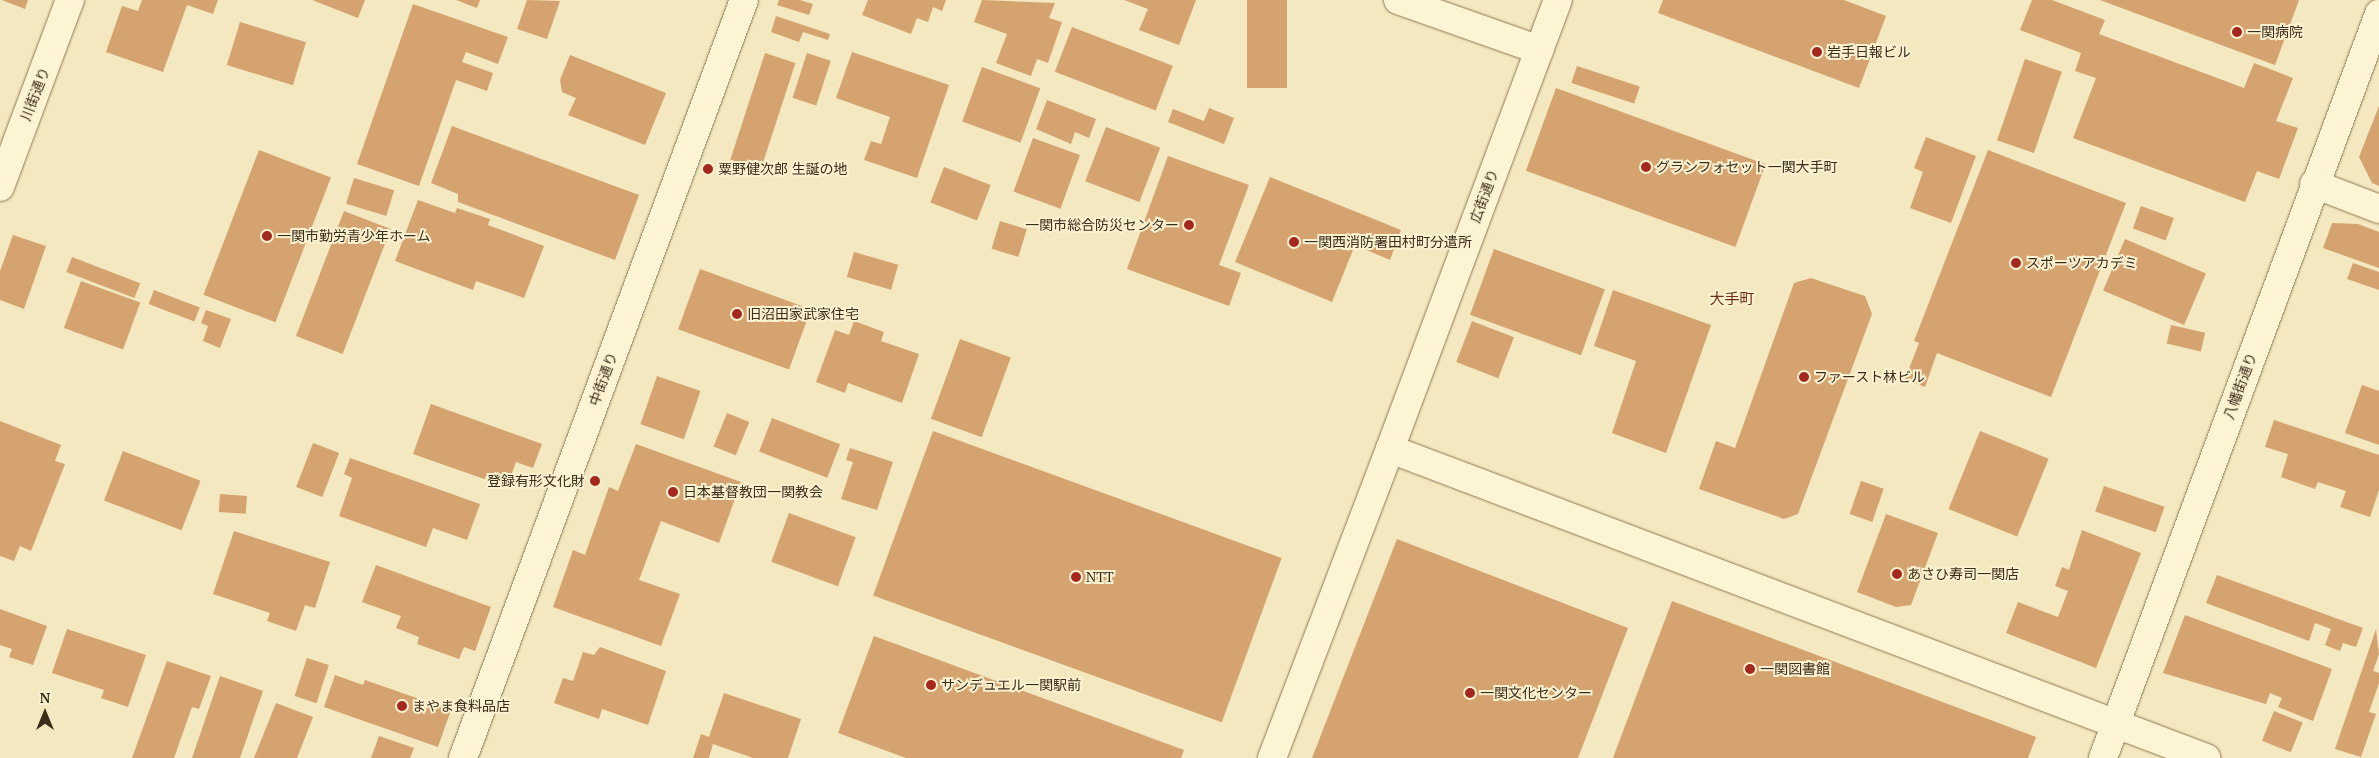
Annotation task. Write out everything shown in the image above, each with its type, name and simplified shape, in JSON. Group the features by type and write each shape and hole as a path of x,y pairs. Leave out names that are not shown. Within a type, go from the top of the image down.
{"street":[{"name":"川街通り","path":"0,187 70,0"},
{"name":"中街通り","path":"463,758 744,0"},
{"path":"1398,0 1539,50"},
{"name":"広街通り","path":"1272,758 1558,0"},
{"name":"八幡街通り","path":"2103,758 2314,184 2379,14"},
{"path":"2314,184 2379,209"},
{"path":"1390,449 2206,758"}],"building":[{"path":"2,0 28,0 25,9"},
{"path":"142,0 218,0 213,14 187,5 163,72 106,52 122,6 138,11"},
{"path":"312,0 365,0 358,18"},
{"path":"456,0 480,0 477,8"},
{"path":"527,0 560,1 547,39 517,29"},
{"path":"779,0 800,0 813,4 809,15 777,5"},
{"path":"868,0 946,0 942,11 933,7 928,22 917,18 911,34 862,15"},
{"path":"982,0 1055,3 1049,18 1062,22 1048,63 1037,59 1031,76 996,63 1007,34 974,22"},
{"path":"1124,0 1196,0 1179,45 1139,30 1148,9"},
{"path":"1247,0 1287,0 1287,88 1247,88"},
{"name":"岩手日報ビル","path":"1663,0 1844,0 1886,16 1859,88 1658,13"},
{"path":"2032,0 2052,0 2105,20 2099,34 2244,88 2254,63 2293,78 2276,121 2298,128 2279,179 2257,171 2245,202 2073,138 2096,78 2075,71 2081,53 2020,30"},
{"name":"一関病院","path":"2100,0 2299,0 2275,65"},
{"path":"413,4 508,37 498,64 466,52 462,62 493,73 487,91 456,80 419,186 357,164"},
{"path":"776,16 830,34 828,40 803,32 799,42 771,32"},
{"path":"240,22 306,42 293,85 227,65"},
{"path":"1072,27 1173,66 1156,111 1055,72"},
{"path":"852,52 949,85 917,178 864,160 871,141 881,144 890,117 836,98"},
{"path":"765,53 795,63 761,169 730,160"},
{"path":"807,53 831,61 816,105 792,98"},
{"path":"570,55 666,93 645,145 568,115 576,98 562,92 560,80"},
{"path":"2025,59 2062,72 2034,153 1997,140"},
{"path":"1577,66 1640,86 1634,104 1571,83"},
{"path":"982,67 1040,88 1020,143 962,122"},
{"name":"グランフォセット一関大手町","path":"1556,88 1766,164 1735,247 1526,171"},
{"path":"1047,100 1096,119 1089,138 1075,132 1071,144 1036,129"},
{"path":"2379,106 2379,186 2372,183 2359,157"},
{"path":"1209,108 1234,118 1224,144 1168,122 1173,109 1204,121"},
{"path":"452,126 639,195 615,260 458,202 458,194 431,183"},
{"path":"1106,127 1160,148 1139,202 1085,181"},
{"path":"1926,137 1976,156 1951,223 1910,208 1923,172 1914,168"},
{"path":"1033,138 1080,155 1060,209 1014,192"},
{"name":"一関市勤労青少年ホーム","path":"259,150 331,178 275,322 203,295"},
{"path":"1988,150 2126,203 2051,397 1937,353 1925,387 1905,379 1919,343 1914,341"},
{"name":"一関市総合防災センター","path":"1168,156 1249,185 1219,265 1241,273 1229,306 1127,269"},
{"path":"944,167 991,185 977,220 930,202"},
{"path":"1270,177 1401,230 1390,260 1355,245 1332,302 1235,262"},
{"path":"354,178 394,190 386,216 346,204"},
{"path":"418,200 455,213 457,208 490,219 488,225 544,246 524,298 476,281 473,290 395,261"},
{"path":"2141,206 2174,218 2166,241 2133,229"},
{"path":"344,211 391,229 343,354 296,336"},
{"path":"1000,221 1027,229 1018,257 992,249"},
{"path":"2332,223 2358,224 2379,232 2379,268 2323,248"},
{"path":"13,235 46,246 24,309 0,300 0,271"},
{"path":"2125,239 2206,273 2184,325 2103,291"},
{"path":"1494,249 1605,289 1581,355 1470,315"},
{"path":"854,252 898,265 891,290 847,277"},
{"path":"72,257 140,283 134,298 66,272"},
{"path":"2353,263 2379,272 2379,290 2347,279"},
{"name":"旧沼田家武家住宅","path":"700,269 811,309 789,369 678,329"},
{"name":"ファースト林ビル","path":"1811,278 1865,296 1872,314 1798,514 1784,519 1699,489 1716,441 1735,448 1794,283"},
{"path":"81,281 140,303 123,350 64,328"},
{"path":"154,290 200,308 194,322 149,304"},
{"path":"1613,290 1711,325 1666,453 1612,433 1636,361 1594,346"},
{"path":"206,310 231,319 220,348 203,341 208,326 201,323"},
{"path":"854,321 884,332 881,341 919,354 902,403 848,383 845,393 816,382 835,330 849,335"},
{"path":"1472,321 1514,337 1498,378 1456,362"},
{"path":"2171,325 2205,333 2201,351 2167,344"},
{"path":"960,339 1011,357 982,437 931,419"},
{"path":"657,376 700,391 684,439 640,424"},
{"path":"2362,385 2379,391 2379,445 2345,433"},
{"path":"431,404 542,444 533,468 516,462 507,487 413,454"},
{"path":"727,413 749,422 736,455 714,446"},
{"path":"772,418 840,444 827,478 759,452"},
{"path":"2274,420 2379,455 2379,490 2370,517 2340,507 2346,491 2318,482 2315,489 2281,477 2288,454 2265,447"},
{"path":"0,421 61,445 55,461 65,464 31,551 20,546 14,561 0,556"},
{"name":"NTT","path":"933,431 1282,558 1222,722 873,595"},
{"path":"1980,431 2049,459 2017,537 1949,509"},
{"path":"313,443 339,453 322,497 296,487"},
{"path":"636,444 741,482 719,543 661,521 639,580 680,594 661,646 553,607 573,550 585,555 609,487 618,491"},
{"path":"850,448 893,462 877,510 841,499 853,462 846,460"},
{"path":"123,451 200,481 181,530 104,500"},
{"path":"350,458 480,504 467,540 433,528 426,547 339,516 352,478 344,474"},
{"path":"1861,481 1884,489 1872,522 1850,514"},
{"path":"2104,486 2165,507 2156,532 2095,512"},
{"path":"220,494 247,496 246,514 219,512"},
{"path":"789,513 856,537 838,586 771,562"},
{"path":"1886,514 1938,533 1911,605 1896,607 1857,592"},
{"path":"2082,530 2141,553 2096,668 2006,633 2018,602 2058,617 2068,591 2055,586 2062,567 2069,570"},
{"path":"234,531 330,562 315,608 305,605 296,631 267,621 270,613 213,594"},
{"name":"一関文化センター","path":"1397,539 1628,628 1578,758 1312,758"},
{"path":"376,565 491,607 475,651 464,647 459,659 417,644 419,637 396,628 401,616 362,602"},
{"path":"2217,575 2363,628 2356,647 2343,643 2340,651 2325,645 2331,629 2315,623 2309,641 2206,603"},
{"name":"一関図書館","path":"1672,601 2036,737 2028,758 1613,758"},
{"path":"0,609 47,626 33,665 9,657 12,649 0,645"},
{"path":"2185,615 2332,669 2313,721 2278,707 2282,698 2270,693 2266,704 2163,673"},
{"path":"67,629 146,655 128,707 101,698 104,690 52,673"},
{"path":"2376,629 2379,654 2373,671 2379,673 2379,683 2369,712 2376,714 2361,757 2335,749"},
{"name":"サンデュエル一関駅前","path":"874,636 1184,750 1181,758 906,758 838,733"},
{"path":"600,647 666,671 648,725 602,709 599,719 554,703 563,678 573,681 583,652 594,655"},
{"path":"307,658 329,665 317,703 295,696"},
{"path":"167,661 211,676 199,709 192,707 174,758 132,758"},
{"path":"335,675 363,685 365,680 451,710 438,747 324,707"},
{"path":"220,676 263,691 240,758 192,758"},
{"path":"724,693 801,719 788,758 753,758 713,744 709,758 693,758 701,734 709,737"},
{"path":"276,703 313,717 297,758 254,758"},
{"path":"2274,711 2303,723 2291,752 2262,741"},
{"path":"379,736 414,748 410,758 371,758"}],"place":[{"name":"一関病院","path":"2237,32"},
{"name":"岩手日報ビル","path":"1817,52"},
{"name":"グランフォセット一関大手町","path":"1646,167"},
{"name":"粟野健次郎 生誕の地","path":"708,169"},
{"name":"一関市総合防災センター","path":"1189,225"},
{"name":"一関市勤労青少年ホーム","path":"267,236"},
{"name":"一関西消防署田村町分遣所","path":"1294,242"},
{"name":"スポーツアカデミ","path":"2016,263"},
{"name":"旧沼田家武家住宅","path":"737,314"},
{"name":"ファースト林ビル","path":"1804,377"},
{"name":"登録有形文化財","path":"595,481"},
{"name":"日本基督教団一関教会","path":"673,492"},
{"name":"あさひ寿司一関店","path":"1897,574"},
{"name":"NTT","path":"1076,577"},
{"name":"一関図書館","path":"1750,669"},
{"name":"サンデュエル一関駅前","path":"931,685"},
{"name":"一関文化センター","path":"1470,693"},
{"name":"まやま食料品店","path":"402,706"}],"district":[{"name":"大手町","path":"1732,299"}]}
